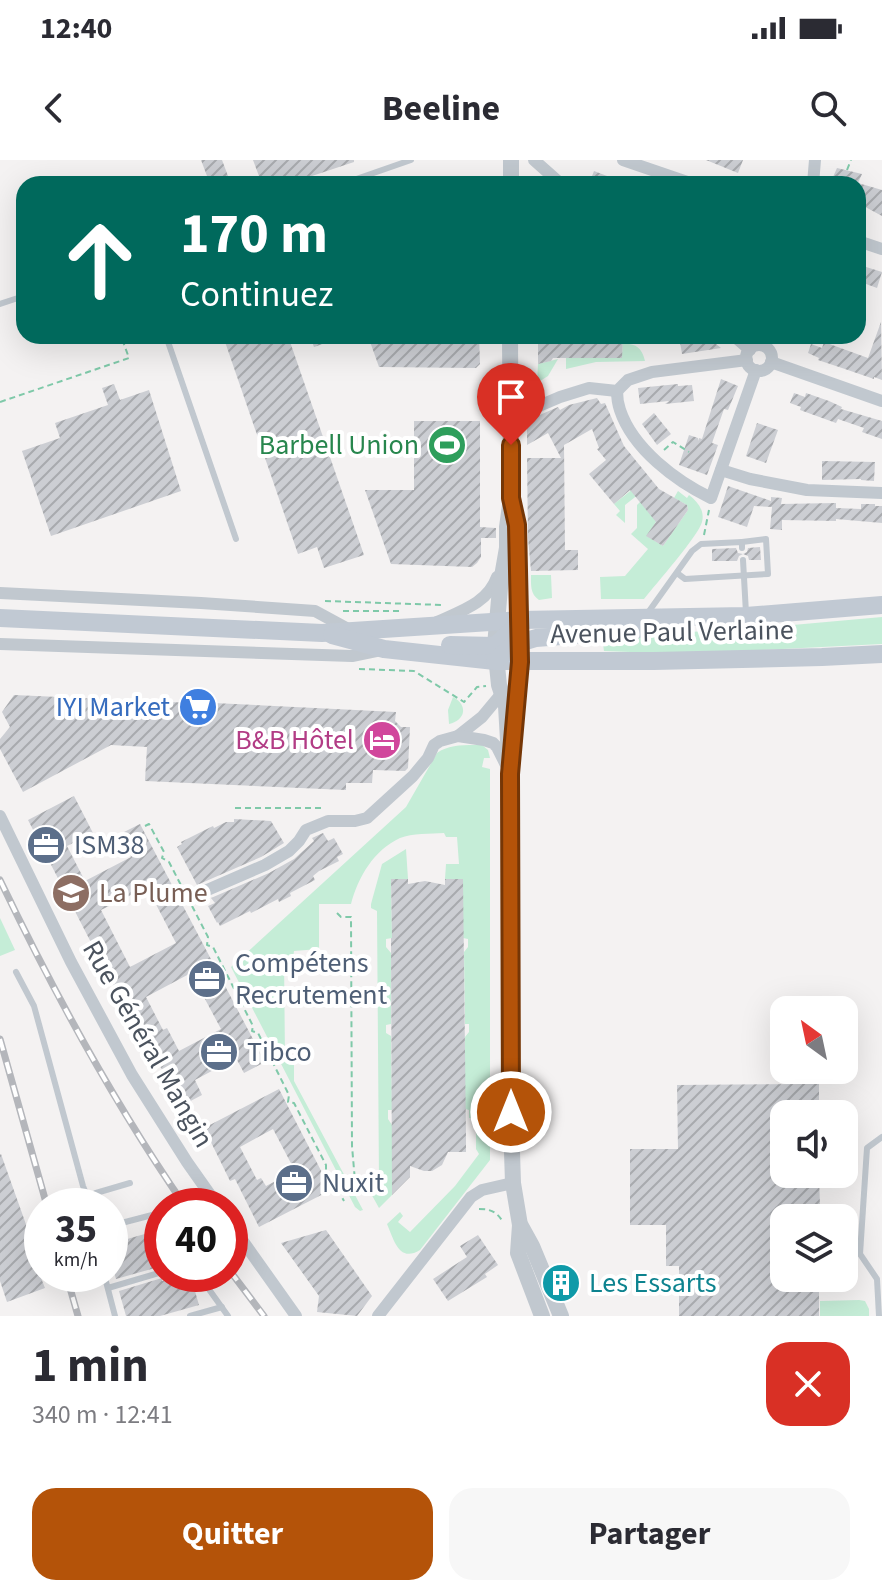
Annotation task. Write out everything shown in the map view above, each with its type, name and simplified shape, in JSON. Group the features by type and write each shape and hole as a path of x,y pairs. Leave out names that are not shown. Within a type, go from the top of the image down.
{"main road":[{"name":"Avenue Paul Verlaine","path":"322,633 384,649 508,642 644,619 746,616 882,605"},
{"name":"Avenue Paul Verlaine","path":"0,618 322,633 430,625 508,642 654,661 880,656"},
{"path":"508,642 636,630 665,619"}],"street":[{"path":"534,160 552,176"},
{"path":"623,160 673,176"},
{"path":"510,344 511,498 507,527 517,543 517,576 502,693 506,706 510,774 513,1183 520,1225 518,1253 542,1316"},
{"path":"740,344 748,355 750,367 756,370 767,368 771,362 768,344"},
{"path":"617,391 628,380 652,372 748,355 762,344"},
{"path":"771,362 882,401"},
{"path":"617,391 619,409 627,426 646,450 671,474 711,498 756,370"},
{"path":"511,418 589,388 617,391"},
{"path":"721,470 807,490 882,493"},
{"path":"430,625 473,606 487,595 517,543"},
{"path":"510,774 514,733 508,642 500,588 517,543"},
{"path":"0,593 315,611 350,630"},
{"path":"0,644 352,656 384,649"},
{"path":"198,894 265,865 289,851 306,830 328,821 367,818 413,776 434,745 458,736 482,717 502,693"},
{"path":"458,736 493,743 510,774"},
{"name":"Rue Général Mangin","path":"0,816 121,1056 206,1188"},
{"path":"378,1316 471,1197 482,1190 513,1183"},
{"path":"520,1225 561,1316"},
{"path":"248,1244 261,1259 296,1316"}],"lane":[{"path":"365,176 411,160"},
{"path":"169,344 236,539"},
{"path":"644,619 692,551 701,544 742,545 766,539 768,574 685,579 677,573"},
{"path":"743,560 746,616"},
{"path":"16,972 34,1006 84,1188"},
{"path":"879,1316 877,1279 860,1254 867,1148 882,1137"},
{"path":"113,1188 130,1183"},
{"path":"109,1292 115,1316"},
{"path":"211,1292 228,1316"},
{"path":"190,1316 222,1307"}],"path":[{"path":"847,170 851,160"},
{"path":"0,402 129,358 124,344"},
{"path":"661,452 673,442 689,452"},
{"path":"701,544 711,498"},
{"path":"467,697 477,687"},
{"path":"235,808 332,808"},
{"path":"145,826 149,824 164,852 162,858 169,862 208,937 207,945 213,947 253,1026 252,1031 258,1033 289,1095 288,1102 294,1103 326,1165 326,1173 344,1201"},
{"path":"337,913 341,917 351,917 352,1146 355,1181"}],"green space":[{"path":"623,344 629,344 640,350 645,361 596,362 566,369 566,358 622,356"},
{"path":"558,359 548,376 537,383 538,364"},
{"path":"634,488 639,494 625,505 625,523 616,515 620,511 614,504"},
{"path":"678,491 687,498 689,495 702,510 702,522 693,538 644,599 601,599 600,577 625,576 648,549 631,534 637,528 637,505 640,502 659,517 647,536 663,546 688,510 687,505 674,498"},
{"path":"531,575 551,575 552,598 536,598"},
{"path":"882,617 882,644 682,654 604,651 602,637 759,628"},
{"path":"453,697 461,704 463,712 459,719 449,724 448,710"},
{"path":"464,745 482,745 488,750 490,758 484,758 482,767 490,769 490,1160 420,1250 407,1254 398,1248 387,1224 400,1212 403,1216 398,1222 410,1232 455,1186 479,1154 476,1149 476,1118 469,1118 469,1110 465,1109 465,1037 469,1024 465,1024 464,952 468,939 463,938 463,879 445,879 446,864 459,864 457,837 446,837 444,833 416,834 391,843 368,865 351,904 319,904 319,949 294,951 293,958 284,958 285,1059 294,1061 294,1081 363,1210 355,1207 231,967 406,807 437,753"},
{"path":"406,849 408,879 391,880 392,938 386,939 386,947 391,953 391,1024 386,1025 386,1033 391,1036 392,1110 388,1110 388,1119 392,1125 392,1195 379,1208 369,1190 379,1182 377,911 371,908 371,904 382,864"},
{"path":"0,918 15,950 0,956"},
{"path":"820,1301 865,1301 869,1316 820,1316"}],"building":[{"path":"201,160 222,160 228,176 207,176"},
{"path":"253,160 354,160 312,176 259,176"},
{"path":"706,160 743,160 738,173"},
{"path":"837,168 862,174 861,176 834,176"},
{"path":"866,185 882,190 882,216 866,207"},
{"path":"866,267 882,272 877,288 866,284"},
{"path":"881,322 882,380 818,360 808,353 811,344 822,348 823,344 830,344 868,358"},
{"path":"226,344 291,344 364,555 324,568 317,547 298,554"},
{"path":"371,344 479,344 480,364 476,368 379,367"},
{"path":"538,344 623,344 622,358 553,358 538,364"},
{"path":"680,344 716,344 721,348 682,354"},
{"path":"721,379 738,386 728,410 724,409 712,443 718,445 707,475 679,465 689,435 698,438 698,441 702,439"},
{"path":"114,384 120,400 149,390 181,491 51,536 22,451 60,438 55,423 108,405 102,388"},
{"path":"692,385 694,401 640,404 638,388"},
{"path":"794,393 805,397 806,393 841,409 882,421 882,439 862,432 864,428 838,419 836,423 800,410 801,407 790,403"},
{"path":"597,398 601,404 605,403 624,446 659,489 687,505 688,510 663,546 646,536 656,522 630,490 614,504 589,474 606,460 597,449 592,429 564,445 565,550 578,550 578,570 531,571 527,458 561,458 548,433 527,445 527,424 558,407 560,410"},
{"path":"654,413 671,434 657,445 642,424"},
{"path":"414,421 480,421 480,527 496,528 496,538 481,538 481,557 472,567 391,564 365,490 414,490"},
{"path":"757,423 778,430 766,463 746,456"},
{"path":"822,461 875,462 874,481 822,480"},
{"path":"728,486 771,501 771,497 782,498 781,504 836,503 836,508 861,509 861,504 875,504 882,506 882,523 836,519 782,520 782,530 770,529 772,507 754,506 747,527 718,517"},
{"path":"760,547 761,560 749,560 743,554 748,548"},
{"path":"736,548 738,553 743,554 737,561 712,561 712,549"},
{"path":"14,695 193,703 193,706 214,703 396,712 395,721 401,727 410,727 408,768 405,771 373,770 372,783 346,783 346,790 145,781 147,747 111,745 23,792 0,749 0,739 10,727 2,712"},
{"path":"74,796 93,833 67,846 85,881 131,857 120,834 140,824 265,1062 244,1073 236,1058 195,1080 202,1095 181,1106 140,1028 136,1030 28,820","holes":["147,887 176,943 130,967 101,910","191,973 221,1029 179,1051 167,1028 163,1030 146,997"]},
{"path":"234,819 271,821 284,843 261,857 197,885 177,847 213,826 234,822"},
{"path":"323,833 328,841 334,838 343,854 337,857 339,861 319,871 313,876 315,880 290,893 291,896 220,926 217,923 208,906 215,903 211,898 294,859 314,841 312,838"},
{"path":"391,879 408,879 408,884 425,881 445,885 445,879 463,879 466,1137 466,1152 448,1152 442,1165 432,1171 410,1166 410,1177 392,1195 392,938"},
{"path":"819,1084 819,1100 770,1100 770,1188 819,1188 820,1204 770,1204 770,1292 819,1292 819,1316 679,1316 679,1266 666,1266 666,1225 630,1225 630,1149 678,1149 677,1085"},
{"path":"279,1089 331,1190 259,1227 248,1205 248,1188 240,1188 235,1179 230,1181 204,1128","holes":["273,1129 295,1171 266,1186 261,1178 257,1180 240,1147"]},
{"path":"0,1155 24,1219 24,1292 34,1292 7,1302 0,1281"},
{"path":"326,1230 372,1296 357,1316 317,1312 319,1296 281,1243"},
{"path":"144,1234 144,1271 128,1276 128,1239"},
{"path":"478,1235 498,1265 485,1274 487,1277 448,1301 433,1279 467,1257 460,1246"},
{"path":"144,1283 144,1292 195,1292 199,1305 160,1316 126,1316 119,1292 128,1292 128,1288"}],"railway":[{"path":"0,880 86,1047 173,1188"},
{"path":"0,1039 42,1188"},
{"path":"71,1292 78,1316"},
{"path":"246,1292 264,1316"}],"place":[{"name":"Barbell Union","path":"447,445"},
{"name":"IYI Market","path":"198,707"},
{"name":"B&B Hôtel","path":"382,740"},
{"name":"ISM38","path":"46,845"},
{"name":"La Plume","path":"71,893"},
{"name":"Compétens Recrutement","path":"207,979"},
{"name":"Tibco","path":"219,1052"},
{"name":"Nuxit","path":"294,1183"},
{"name":"Les Essarts","path":"561,1283"}],"route":[{"path":"511,445 511,498 517,525 520,662 510,774 511,1112"}]}
